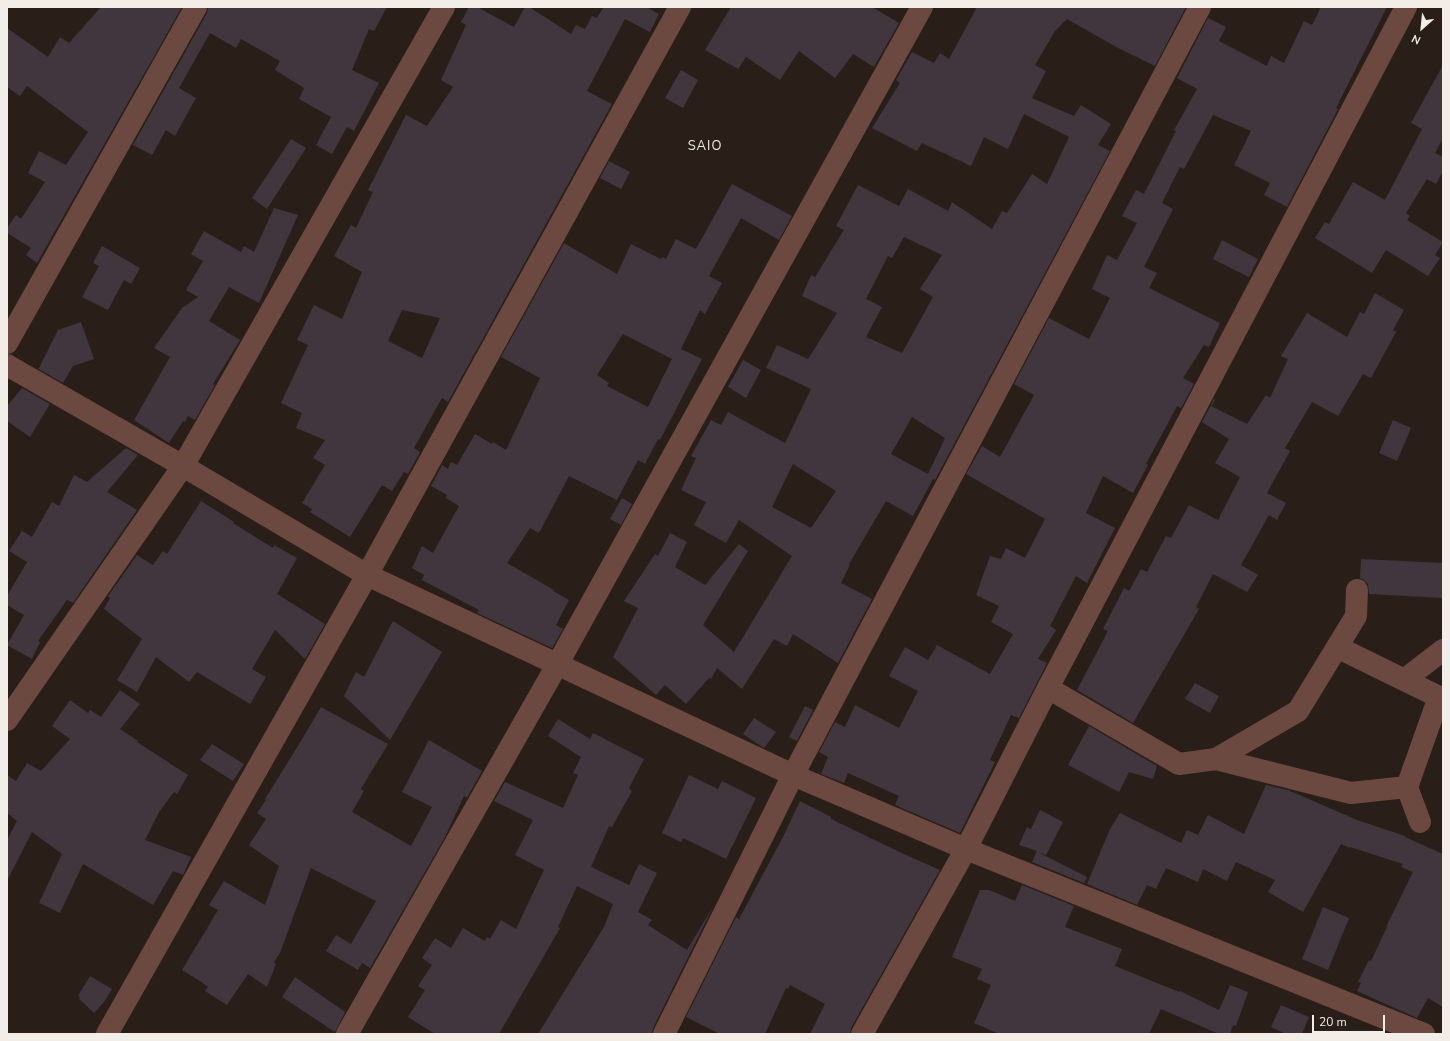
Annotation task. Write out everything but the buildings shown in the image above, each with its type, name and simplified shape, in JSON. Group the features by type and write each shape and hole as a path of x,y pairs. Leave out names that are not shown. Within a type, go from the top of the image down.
{"street":[{"path":"7,343 196,7"},
{"path":"7,720 183,466 444,7"},
{"path":"107,1034 367,575 680,7"},
{"path":"347,1034 557,665 922,7"},
{"path":"664,1034 793,775 1200,7"},
{"path":"862,1034 966,850 1048,688 1406,7"},
{"path":"7,365 183,466 367,575 557,665 793,775 966,850 1424,1034"},
{"path":"1216,759 1298,711 1356,616 1357,590"},
{"path":"1337,647 1439,697 1407,787 1420,822"},
{"path":"1404,680 1443,650"},
{"path":"1048,688 1179,764 1216,759 1351,793 1407,787"}],"district":[{"name":"SAIO","path":"705,147"}]}
